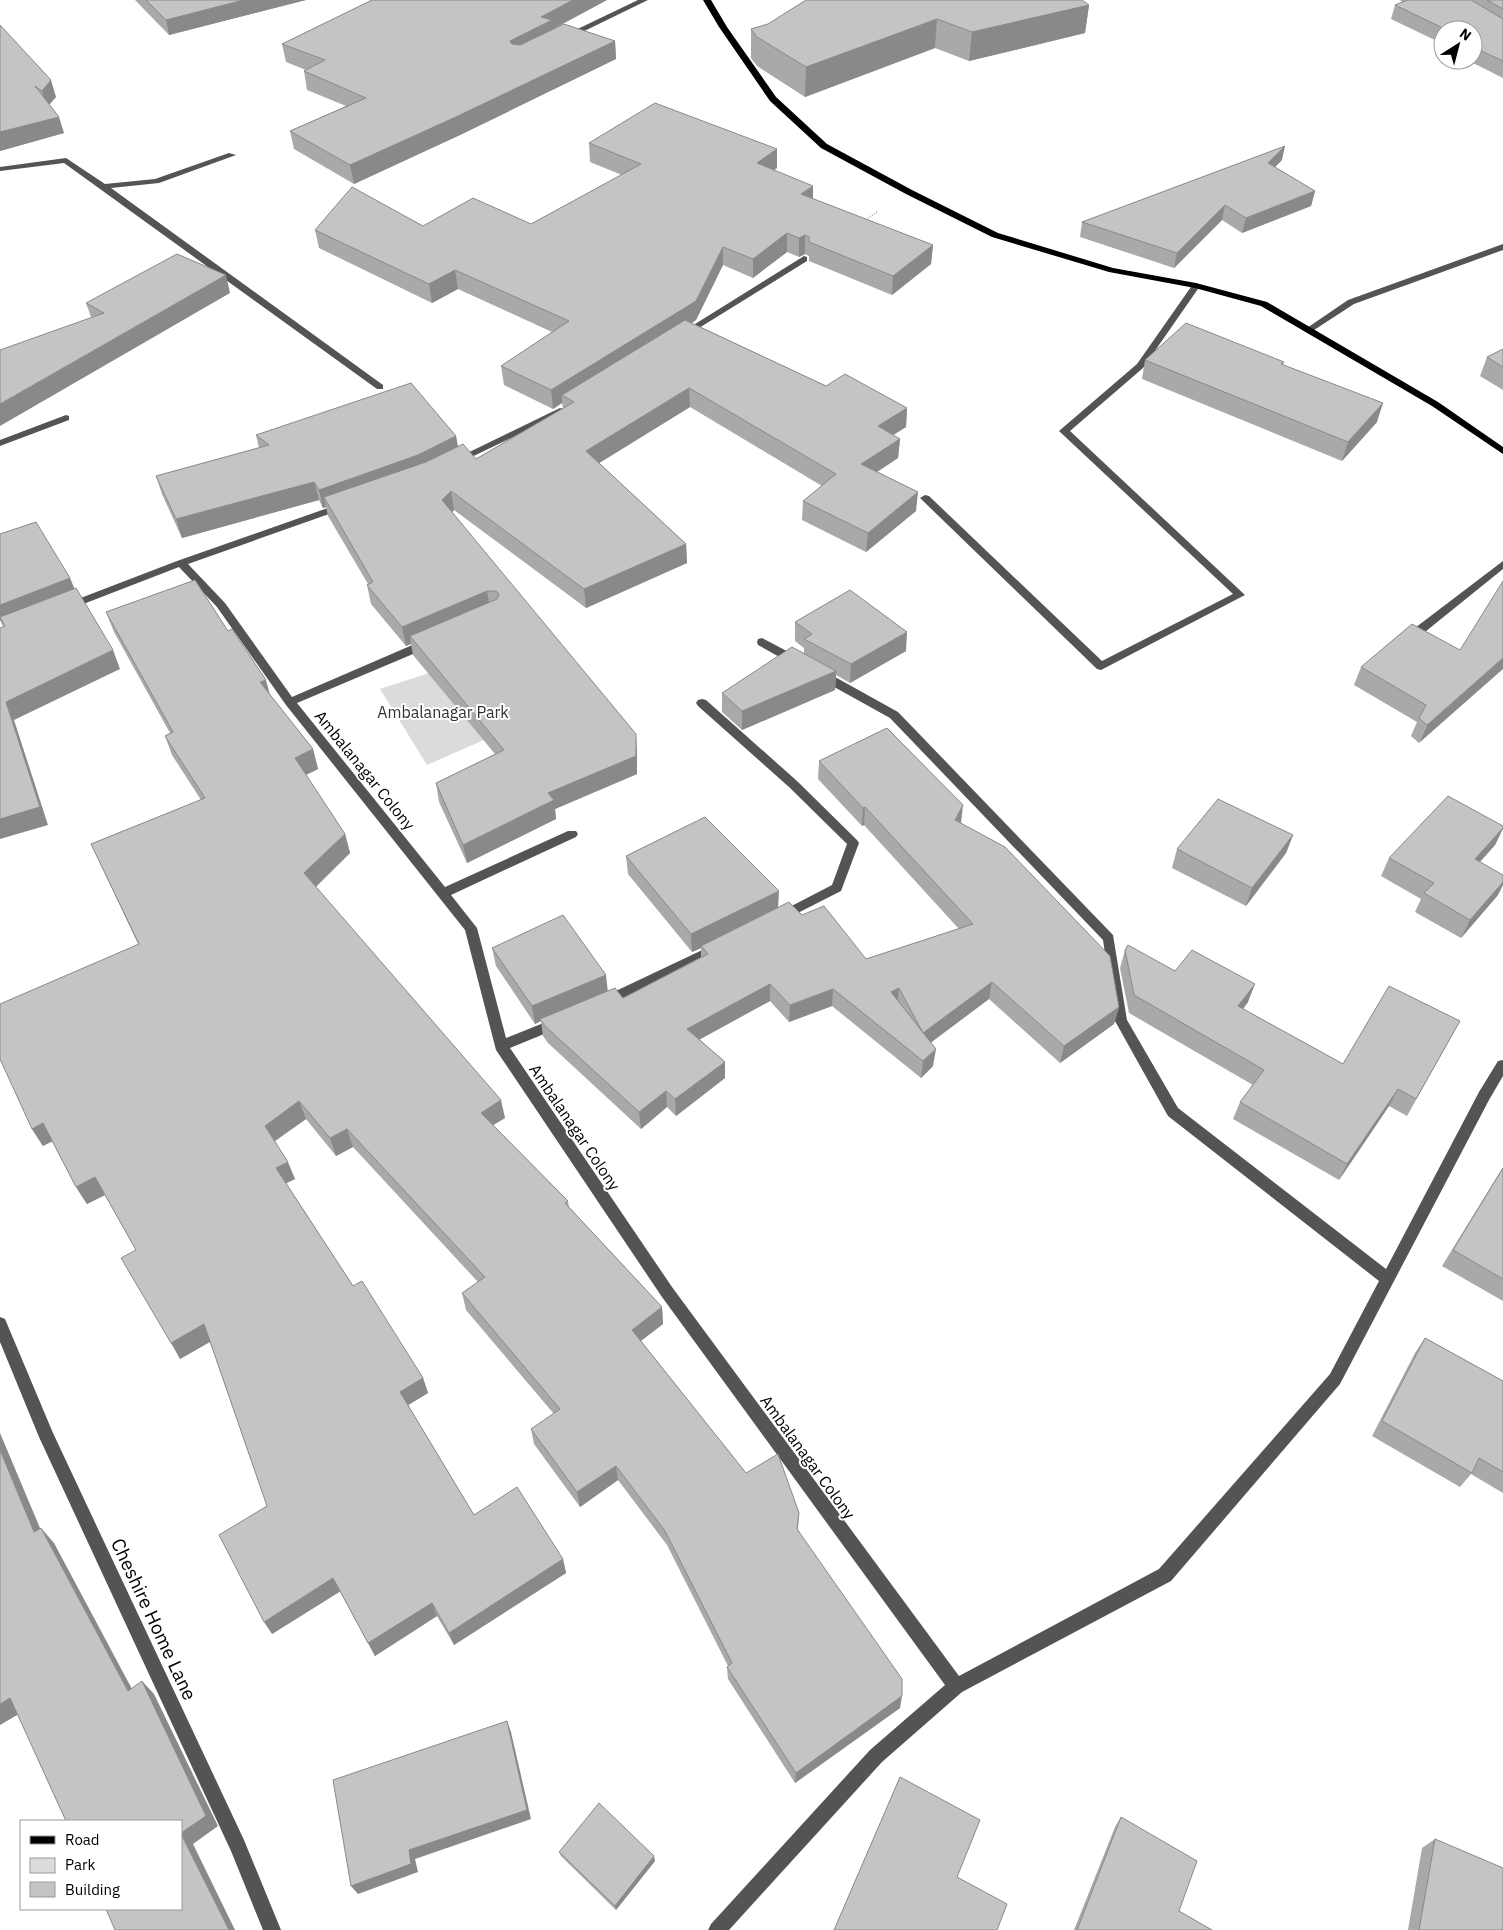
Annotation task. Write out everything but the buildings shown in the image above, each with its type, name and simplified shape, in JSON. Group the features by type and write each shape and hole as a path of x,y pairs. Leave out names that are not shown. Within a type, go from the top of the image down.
{"main road":[{"path":"707,0 723,28 773,99 824,146 909,192 995,234 1112,270 1196,286 1264,304 1436,404 1503,452"}],"street":[{"path":"560,40 644,0"},
{"path":"102,187 156,181 232,156"},
{"path":"0,169 66,160 380,387"},
{"path":"1308,330 1351,302 1503,247"},
{"path":"672,341 804,259"},
{"path":"925,498 1101,666 1240,595 1064,431 1140,366 1196,286"},
{"path":"442,468 573,403"},
{"path":"0,443 66,418"},
{"path":"54,612 181,563 350,503"},
{"name":"Ambalanagar Colony","path":"181,563 221,605 290,702 471,928 501,1046 667,1292 956,1686"},
{"path":"1411,637 1503,564"},
{"path":"290,702 442,637"},
{"path":"762,642 894,715 1109,938 1121,1021 1173,1112 1388,1279"},
{"path":"702,703 793,784 853,843 837,888 771,921"},
{"path":"443,894 572,834"},
{"path":"590,1008 728,942"},
{"path":"501,1046 563,1020"},
{"path":"717,1930 876,1756 956,1686 1165,1575 1335,1379 1484,1096 1503,1065"},
{"name":"Cheshire Home Lane","path":"0,1324 47,1438 238,1846 272,1930"}],"path":[{"path":"861,223 909,192"}],"green space":[{"name":"Ambalanagar Park","path":"478,657 568,703 427,765 380,689"}]}
